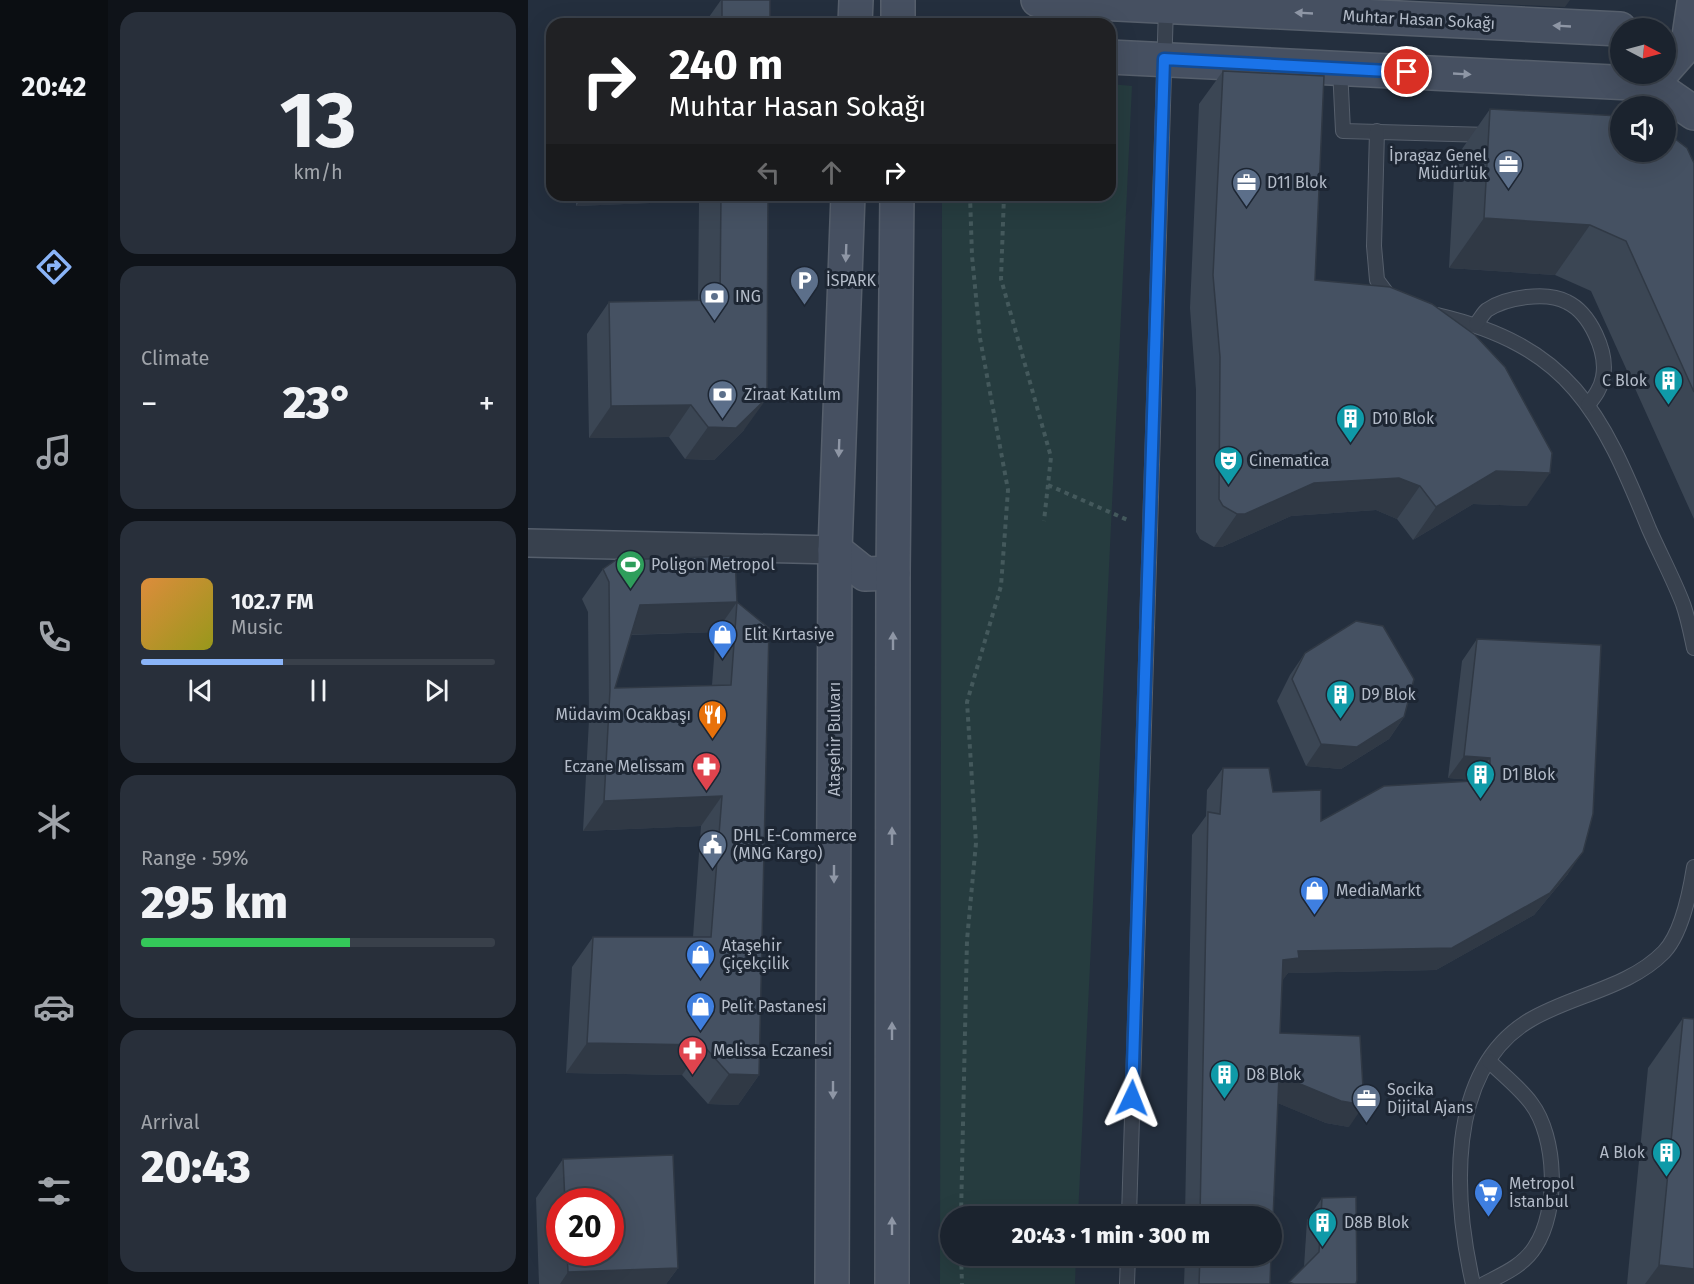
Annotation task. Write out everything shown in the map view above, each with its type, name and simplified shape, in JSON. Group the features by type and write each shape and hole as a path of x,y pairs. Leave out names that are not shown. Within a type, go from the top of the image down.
{"main road":[{"path":"855,18 856,0"},
{"path":"898,0 898,18"},
{"name":"Muhtar Hasan Sokağı","path":"1038,0 1610,29"},
{"path":"1682,42 1694,3"},
{"path":"1116,57 1340,68 1610,75"},
{"path":"1668,84 1694,112"},
{"name":"Ataşehir Bulvarı","path":"832,1284 835,550 848,201"},
{"path":"892,1284 893,573 897,201"},
{"path":"835,550 865,574 893,573"}],"street":[{"path":"528,543 835,550"}],"lane":[{"path":"1129,1206 1166,7"},
{"path":"1340,68 1343,130 1504,135"},
{"path":"1377,131 1374,246 1377,280 1383,291 1400,305"},
{"path":"1476,324 1487,310 1521,299 1557,298 1578,309 1586,318 1603,358 1600,387 1588,405"},
{"path":"1421,312 1476,324 1515,342 1567,380 1598,417 1689,604 1694,648"},
{"path":"1473,1284 1463,1226 1460,1160 1468,1110 1489,1061 1505,1039 1529,1020 1643,969 1665,950 1688,905 1694,867"},
{"path":"1484,1284 1523,1262 1534,1248 1547,1219 1552,1164 1546,1132 1531,1102 1489,1061"},
{"path":"1127,1284 1128,1266"}],"path":[{"path":"961,1206 966,940 976,843 967,702 1001,586 1008,490 980,338 972,256 970,201"},
{"path":"1004,201 1001,279 1051,457 1044,521"},
{"path":"1048,486 1149,530"},
{"path":"961,1266 962,1284"}],"green space":[{"path":"1116,85 1132,86 1078,1206 940,1206 942,201 1116,201"},
{"path":"940,1266 1076,1266 1075,1284 940,1284"}],"building":[{"path":"722,0 770,0 770,18 722,18"},
{"path":"1223,71 1324,76 1315,280 1390,287 1432,304 1475,335 1505,367 1552,453 1550,473 1496,471 1436,507 1420,486 1399,478 1314,483 1245,514 1237,514 1223,506 1219,499 1220,357 1213,275"},
{"path":"1490,109 1610,115 1610,162 1676,162 1676,140 1687,148 1694,163 1694,392 1626,241 1590,225 1484,218"},
{"path":"721,201 768,201 767,398 736,428 708,427 691,405 611,406 609,302 720,300"},
{"path":"735,556 737,602 769,628 759,1075 729,1074 703,1045 587,1043 593,937 711,937 722,796 604,801 610,690 609,582 603,569 616,560","holes":["737,602 731,685 615,688 640,605"]},
{"name":"D9 Blok","path":"1356,621 1383,626 1414,679 1404,717 1357,747 1321,744 1292,679 1305,653"},
{"path":"1477,639 1601,645 1593,814 1583,852 1550,893 1452,948 1298,951 1299,958 1283,960 1280,1033 1360,1036 1364,1105 1341,1101 1279,1075 1274,1206 1200,1206 1208,812 1220,814 1223,768 1269,768 1273,792 1321,790 1321,821 1384,786 1490,780 1490,758 1464,756"},
{"path":"1683,1018 1694,1019 1694,1269 1659,1265"},
{"path":"673,1155 678,1268 568,1272 568,1266 624,1266 624,1188 564,1188 563,1159"},
{"path":"1356,1197 1356,1284 1294,1284 1289,1282 1319,1252 1322,1198"},
{"path":"1200,1266 1271,1266 1270,1284 1199,1284"}],"place":[{"name":"İpragaz Genel Müdürlük","path":"1508,190"},
{"name":"D11 Blok","path":"1246,208"},
{"name":"İSPARK","path":"805,306"},
{"name":"ING","path":"714,322"},
{"name":"C Blok","path":"1668,406"},
{"name":"Ziraat Katılım","path":"723,420"},
{"name":"D10 Blok","path":"1351,444"},
{"name":"Cinematica","path":"1228,486"},
{"name":"Poligon Metropol","path":"630,590"},
{"name":"Elit Kırtasiye","path":"723,660"},
{"name":"D9 Blok","path":"1340,720"},
{"name":"Müdavim Ocakbaşı","path":"712,740"},
{"name":"Eczane Melissam","path":"706,792"},
{"name":"D1 Blok","path":"1481,800"},
{"name":"DHL E-Commerce (MNG Kargo)","path":"712,870"},
{"name":"MediaMarkt","path":"1315,916"},
{"name":"Ataşehir Çiçekçilik","path":"701,980"},
{"name":"Pelit Pastanesi","path":"700,1032"},
{"name":"Melissa Eczanesi","path":"692,1076"},
{"name":"D8 Blok","path":"1225,1100"},
{"name":"Socika Dijital Ajans","path":"1366,1124"},
{"name":"A Blok","path":"1666,1178"},
{"name":"Metropol İstanbul","path":"1488,1218"},
{"name":"D8B Blok","path":"1323,1248"}],"route":[{"path":"1132,1098 1164,59 1407,72"}]}
